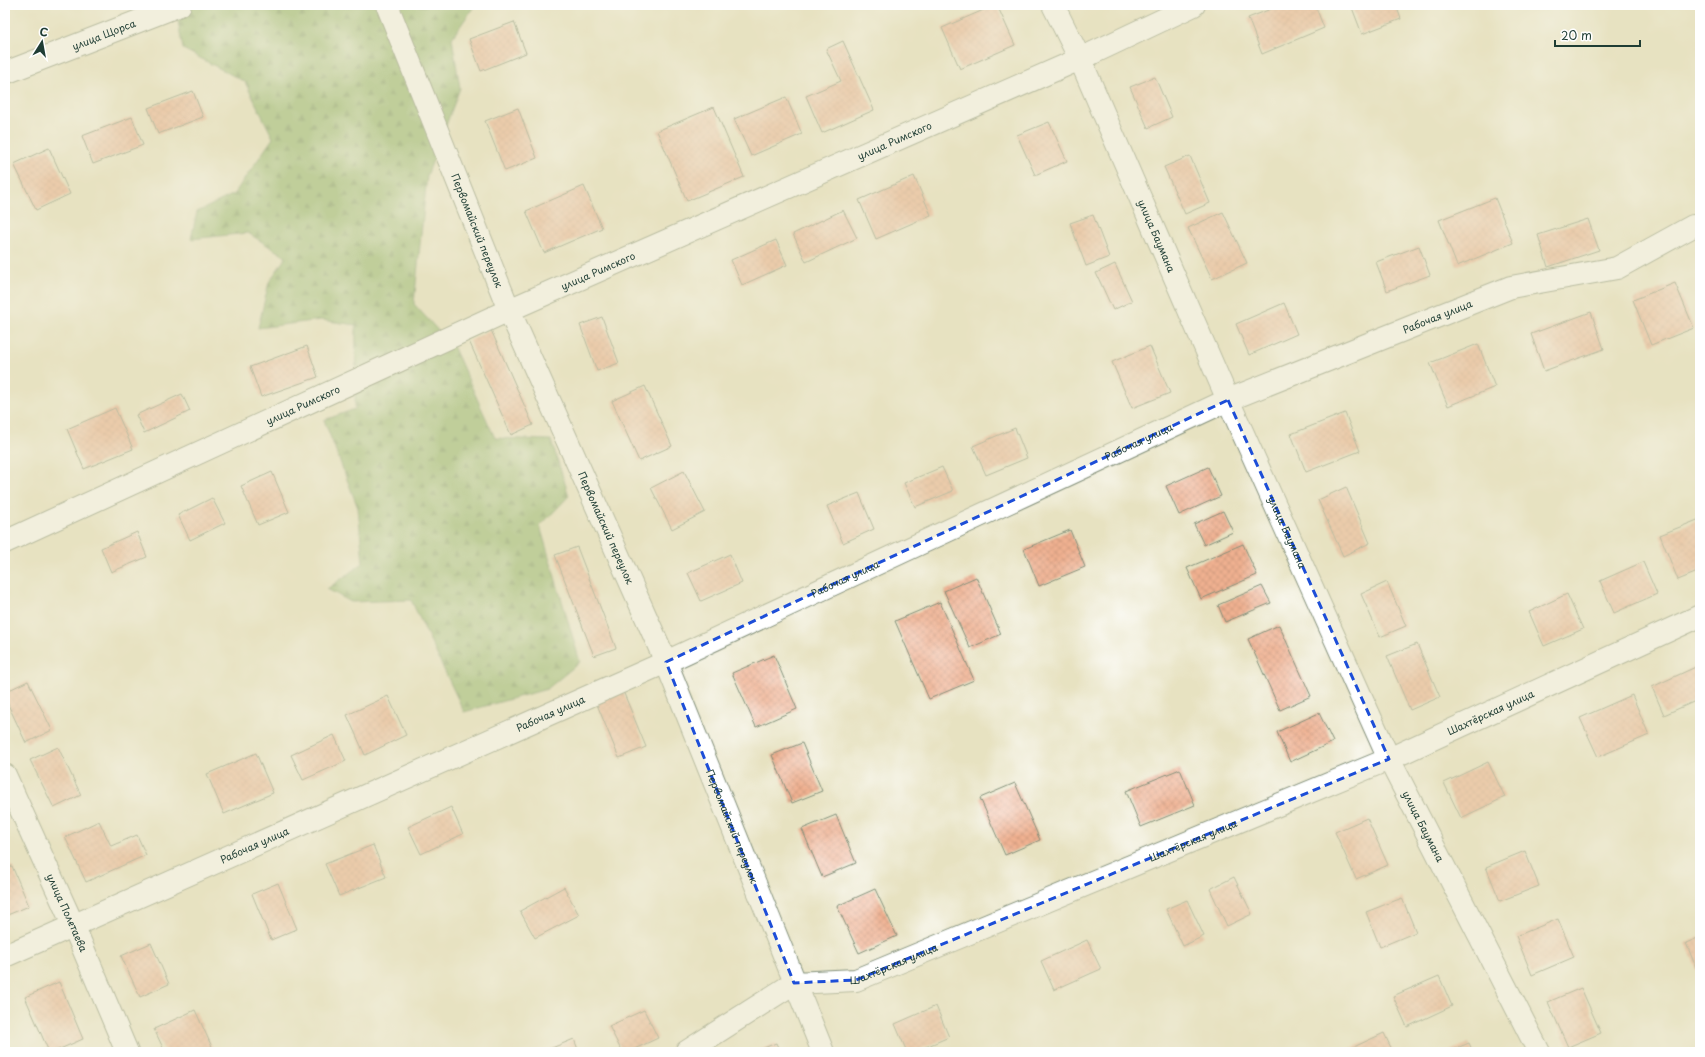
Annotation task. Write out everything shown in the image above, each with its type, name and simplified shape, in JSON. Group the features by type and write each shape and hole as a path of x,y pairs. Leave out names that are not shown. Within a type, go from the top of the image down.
{"street":[{"name":"улица Щорса","path":"5,73 180,5"},
{"name":"Первомайский переулок","path":"387,5 509,310 666,662 823,1052"},
{"name":"улица Баумана","path":"1053,5 1080,59 1228,400 1388,759 1539,1052"},
{"name":"улица Римского","path":"5,542 509,310 1080,59 1194,5"},
{"name":"Рабочая улица","path":"5,956 74,927 666,662 1228,400 1511,287 1617,268 1693,226"},
{"name":"Шахтёрская улица","path":"686,1052 794,983 856,980 1388,759 1700,616"},
{"name":"улица Полетаева","path":"5,775 74,927 127,1052"}],"highlighted area":[{"path":"1228,400 1389,759 856,980 794,983 666,662"}],"green space":[{"path":"175,5 475,5 452,38 460,88 427,176 414,304 454,348 495,438 551,440 569,496 540,526 580,662 547,689 464,712 411,600 351,602 327,589 363,563 358,508 324,420 355,409 356,325 321,320 258,328 269,282 286,257 248,233 191,239 197,212 234,194 273,138 245,82 183,49"}],"building":[{"path":"997,5 1015,45 960,69 942,28"},
{"path":"1281,5 1315,5 1324,28 1262,54 1248,18"},
{"path":"1351,5 1396,5 1401,19 1362,34"},
{"path":"514,22 526,53 481,71 469,39"},
{"path":"843,41 874,110 822,133 806,96 841,81 826,49"},
{"path":"1155,77 1172,117 1148,128 1130,87"},
{"path":"193,91 203,117 158,134 148,108"},
{"path":"786,97 802,134 751,156 734,119"},
{"path":"714,107 744,177 687,201 657,131"},
{"path":"518,108 537,158 505,171 485,121"},
{"path":"132,117 143,145 93,164 82,136"},
{"path":"1049,122 1067,161 1035,175 1017,135"},
{"path":"49,148 70,194 36,210 14,164"},
{"path":"1190,156 1210,203 1185,214 1164,167"},
{"path":"914,176 931,215 876,239 859,200"},
{"path":"584,186 602,228 544,253 526,211"},
{"path":"1495,198 1513,243 1457,266 1439,220"},
{"path":"843,210 857,238 806,262 793,234"},
{"path":"1223,212 1247,263 1212,279 1188,228"},
{"path":"1093,215 1109,257 1086,266 1070,223"},
{"path":"1588,219 1599,250 1548,267 1538,235"},
{"path":"776,240 787,265 742,285 731,260"},
{"path":"1419,246 1430,275 1387,291 1376,262"},
{"path":"1115,264 1132,301 1113,310 1096,273"},
{"path":"1675,283 1694,328 1651,345 1633,300"},
{"path":"1284,303 1297,334 1249,355 1236,324"},
{"path":"1591,312 1604,349 1544,371 1531,334"},
{"path":"602,317 619,363 597,371 580,325"},
{"path":"491,330 533,425 511,435 469,341"},
{"path":"1478,344 1495,387 1448,406 1430,363"},
{"path":"307,346 318,377 261,397 250,367"},
{"path":"1150,346 1170,393 1132,408 1112,362"},
{"path":"645,386 672,446 639,461 612,401"},
{"path":"182,394 190,411 144,433 136,415"},
{"path":"115,408 133,449 84,469 67,429"},
{"path":"1345,413 1360,451 1306,472 1291,434"},
{"path":"1015,428 1027,458 986,475 973,446"},
{"path":"942,467 953,491 915,507 904,483"},
{"path":"1208,467 1221,496 1179,515 1166,486"},
{"path":"684,471 705,512 672,529 651,488"},
{"path":"272,472 289,512 258,525 241,486"},
{"path":"1346,487 1370,543 1343,556 1318,500"},
{"path":"859,493 874,529 843,543 827,506"},
{"path":"212,498 225,523 190,540 178,515"},
{"path":"1223,511 1233,532 1204,545 1194,524"},
{"path":"1700,519 1700,571 1678,580 1660,535"},
{"path":"1070,530 1085,567 1039,586 1024,549"},
{"path":"137,532 147,557 111,572 101,548"},
{"path":"1243,544 1257,575 1201,599 1187,568"},
{"path":"577,547 616,648 594,656 555,555"},
{"path":"730,554 742,583 701,601 688,573"},
{"path":"1643,562 1657,594 1614,613 1600,581"},
{"path":"976,577 1001,634 970,648 944,591"},
{"path":"1387,582 1406,626 1380,637 1361,594"},
{"path":"1262,586 1271,603 1225,622 1218,605"},
{"path":"1567,594 1583,629 1544,646 1529,612"},
{"path":"940,602 974,680 929,699 895,621"},
{"path":"1279,625 1311,696 1280,710 1248,639"},
{"path":"1417,644 1440,697 1410,710 1387,656"},
{"path":"774,655 797,709 756,727 732,673"},
{"path":"1700,665 1700,699 1664,715 1652,687"},
{"path":"28,681 52,730 26,743 5,698 5,692"},
{"path":"623,691 646,747 619,758 596,702"},
{"path":"1632,695 1649,735 1598,757 1580,718"},
{"path":"388,696 406,735 365,755 347,715"},
{"path":"1319,713 1333,742 1290,762 1277,732"},
{"path":"334,735 346,761 303,780 291,755"},
{"path":"802,743 822,791 792,803 772,755"},
{"path":"58,747 81,795 54,808 30,760"},
{"path":"256,753 273,793 224,814 207,774"},
{"path":"1488,762 1505,797 1461,818 1444,783"},
{"path":"1180,769 1195,805 1141,827 1126,791"},
{"path":"1015,783 1040,840 1005,855 980,798"},
{"path":"451,807 463,834 421,854 408,827"},
{"path":"836,815 856,863 822,877 802,829"},
{"path":"1367,818 1388,865 1356,879 1335,832"},
{"path":"99,821 111,846 137,835 146,855 86,882 65,837"},
{"path":"373,845 386,877 339,896 325,864"},
{"path":"1525,851 1539,886 1500,901 1486,867"},
{"path":"12,866 29,906 5,916 5,869"},
{"path":"1234,877 1252,914 1227,926 1210,889"},
{"path":"278,883 297,929 271,940 252,894"},
{"path":"564,887 579,915 535,938 520,911"},
{"path":"875,889 897,936 859,953 837,906"},
{"path":"1402,898 1416,932 1380,947 1366,912"},
{"path":"1187,900 1204,936 1183,946 1166,909"},
{"path":"1558,919 1574,957 1532,975 1516,936"},
{"path":"1700,937 1700,977 1686,943"},
{"path":"1087,940 1101,969 1054,990 1041,961"},
{"path":"151,943 169,984 140,997 121,956"},
{"path":"1439,976 1452,1006 1407,1027 1393,996"},
{"path":"59,982 83,1039 53,1052 49,1052 25,997"},
{"path":"1581,988 1601,1033 1568,1047 1548,1002"},
{"path":"936,1006 949,1037 914,1052 907,1052 895,1024"},
{"path":"195,1010 212,1047 201,1052 165,1052 154,1029"},
{"path":"644,1010 658,1038 628,1052 622,1052 609,1026"},
{"path":"1384,1033 1393,1052 1343,1052"},
{"path":"574,1039 579,1052 542,1052"},
{"path":"776,1043 780,1052 754,1052"},
{"path":"1469,1043 1473,1052 1447,1052"}]}
